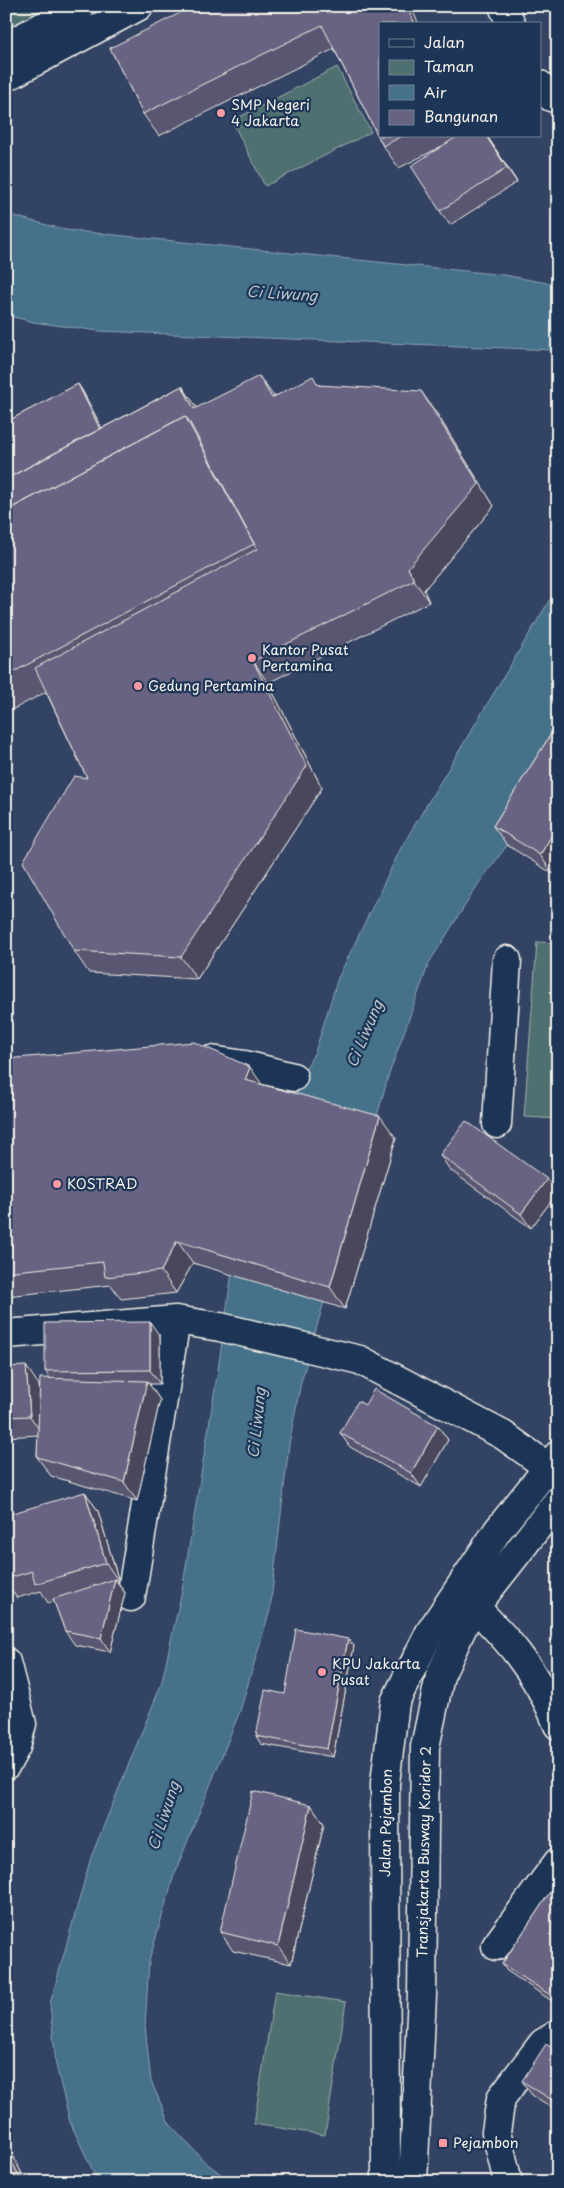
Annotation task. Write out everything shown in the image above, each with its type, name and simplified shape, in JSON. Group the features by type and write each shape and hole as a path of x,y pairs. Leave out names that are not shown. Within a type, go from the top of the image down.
{"main road":[{"path":"6,46 81,6"},
{"path":"6,77 139,6"},
{"path":"503,6 510,22"},
{"path":"542,87 551,97 558,99"},
{"path":"497,1124 506,960"},
{"path":"186,1059 214,1060 293,1077"},
{"path":"131,1598 187,1321"},
{"path":"6,1334 187,1321 360,1360 553,1461"},
{"name":"Jalan Pejambon","path":"386,2182 385,1784 395,1702 430,1632 466,1599 498,1530 553,1461"},
{"name":"Transjakarta Busway Koridor 2","path":"413,2182 422,1995 425,1747 440,1676 465,1622 466,1599 558,1501"},
{"path":"466,1599 506,1639 530,1668 558,1725"},
{"path":"6,1662 22,1724 16,1747 6,1765"},
{"path":"496,1946 558,1862"},
{"path":"508,2182 496,2132 501,2098 543,2043 558,2034"}],"green space":[{"path":"6,6 75,6 6,41"},
{"path":"337,67 371,132 265,186 232,121"},
{"path":"537,942 558,943 558,1119 524,1117"},
{"path":"275,1991 346,2002 325,2135 254,2124"}],"water":[{"name":"Ci Liwung","path":"6,214 66,230 504,275 558,285 558,353 554,350 99,331 33,322 6,315"},
{"name":"Ci Liwung","path":"558,586 558,777 479,883 429,963 389,1074 301,1382 289,1444 270,1610 240,1711 174,1875 149,1961 145,2026 151,2081 169,2123 204,2161 231,2182 98,2182 70,2122 56,2065 50,2004 91,1857 161,1685 182,1591 218,1370 246,1173 315,1052 338,978 402,846"}],"building":[{"path":"194,6 406,6 414,22 379,22 379,138 398,138 383,146 322,25 143,114 110,48"},
{"path":"455,138 487,138 507,168 440,211 411,166"},
{"name":"Gedung Pertamina","path":"259,376 272,398 313,376 318,385 421,391 479,484 408,568 414,580 253,661 307,766 181,957 74,951 23,862 74,776 87,778 35,668 257,549 185,416 6,511 6,479 182,386 194,409"},
{"path":"78,384 100,429 6,479 6,422"},
{"path":"185,416 254,544 6,676 6,511"},
{"path":"558,723 558,825 540,855 493,826"},
{"path":"194,1042 250,1067 245,1080 380,1116 330,1287 177,1241 161,1271 105,1277 103,1262 6,1272 6,1059"},
{"path":"466,1121 547,1179 521,1214 440,1155"},
{"path":"150,1322 150,1370 45,1371 45,1323"},
{"path":"26,1366 30,1416 6,1417 6,1367"},
{"path":"40,1378 147,1381 124,1482 37,1457"},
{"path":"374,1389 438,1426 411,1473 340,1433 358,1401 365,1405"},
{"path":"85,1492 106,1563 35,1584 32,1571 6,1579 6,1515"},
{"path":"115,1579 101,1638 65,1631 53,1599"},
{"name":"KPU Jakarta Pusat","path":"296,1629 348,1639 327,1749 256,1736 265,1690 285,1694"},
{"path":"253,1791 311,1805 278,1946 220,1932"},
{"path":"558,1880 558,2000 502,1964"},
{"path":"546,2044 558,2052 558,2104 522,2081"},
{"path":"6,2150 18,2174 6,2180"}],"place":[{"name":"SMP Negeri 4 Jakarta","path":"221,113"},
{"name":"Kantor Pusat Pertamina","path":"252,658"},
{"name":"Gedung Pertamina","path":"138,686"},
{"name":"KOSTRAD","path":"57,1184"},
{"name":"KPU Jakarta Pusat","path":"322,1672"},
{"name":"Pejambon","path":"443,2143"}]}
